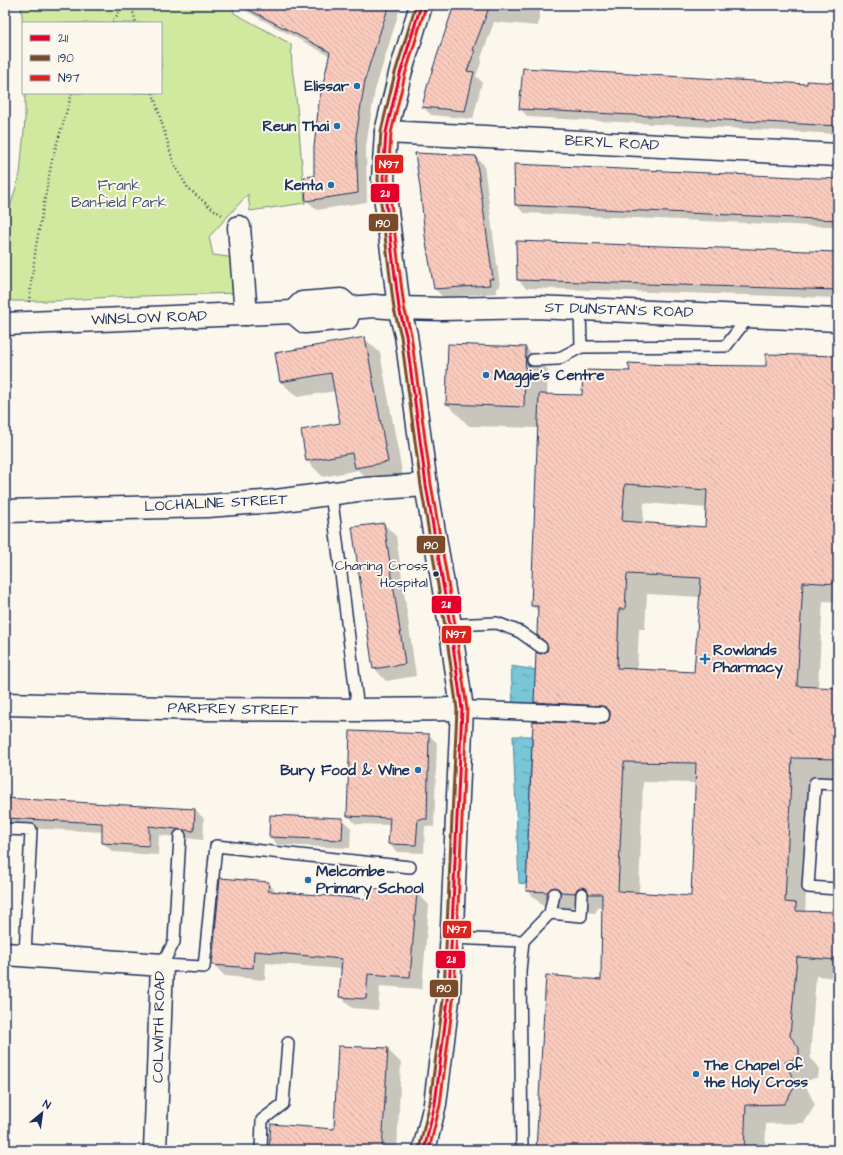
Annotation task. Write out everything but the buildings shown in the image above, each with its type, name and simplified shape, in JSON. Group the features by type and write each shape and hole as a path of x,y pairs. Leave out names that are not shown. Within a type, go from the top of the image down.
{"street":[{"path":"421,5 400,74 386,132 383,179 399,308 406,335 426,485 450,625 462,709 449,992 435,1104 424,1150"},
{"name":"BERYL ROAD","path":"386,132 838,155"},
{"path":"239,227 246,314"},
{"name":"WINSLOW ROAD","path":"5,324 293,312 302,303 341,300 350,308 374,306 399,308"},
{"name":"ST DUNSTAN'S ROAD","path":"399,308 580,308 838,320"},
{"name":"LOCHALINE STREET","path":"5,511 207,506 276,501 365,488 397,488 426,485"},
{"name":"PARFREY STREET","path":"5,704 202,709 462,709"},
{"path":"462,709 601,715"},
{"name":"COLWITH ROAD","path":"15,954 162,965 155,1150"}],"lane":[{"path":"580,308 581,347"},
{"path":"533,360 558,359 581,347 726,346 749,316"},
{"path":"331,493 358,710"},
{"path":"450,625 497,623 520,632 541,647"},
{"path":"838,784 815,783 808,887 838,889"},
{"path":"5,829 31,830 15,954"},
{"path":"180,836 174,942 162,965 204,967 216,846 410,867"},
{"path":"522,1150 520,971 523,941 550,913 554,894"},
{"path":"550,913 581,916 582,894"},
{"path":"452,938 523,941"},
{"path":"261,1150 262,1120 283,1104 288,1043"}],"path":[{"path":"113,22 124,5"},
{"path":"131,5 136,22"},
{"path":"29,322 29,296 36,246 52,160 72,94"},
{"path":"153,94 174,164 188,188 210,207 239,227"}],"green space":[{"name":"Frank Banfield Park","path":"21,5 233,5 234,13 291,44 305,203 250,211 248,194 209,237 213,255 236,258 238,293 111,297 54,301 5,301 5,224 20,174 25,120 25,94 162,94 162,22 23,22"}],"water":[{"path":"511,666 536,670 534,709 513,707"},
{"path":"513,736 532,736 526,884 519,883"}],"transit line":[{"name":"190","path":"416,5 395,73 381,131 378,179 394,309 401,336 421,486 445,626 457,709 444,992 430,1103 419,1149"},
{"name":"211","path":"421,5 400,74 386,132 383,179 399,308 406,335 426,485 450,625 462,709 449,992 435,1104 424,1150"},
{"name":"N97","path":"426,6 405,75 391,133 388,179 404,307 411,334 431,484 455,624 467,709 454,993 440,1105 429,1150"}],"place":[{"name":"Elissar","path":"357,86"},
{"name":"Reun Thai","path":"337,126"},
{"name":"Kenta","path":"331,185"},
{"name":"Maggie's Centre","path":"486,375"},
{"name":"Charing Cross Hospital","path":"436,574"},
{"name":"Rowlands Pharmacy","path":"705,659"},
{"name":"Bury Food & Wine","path":"418,770"},
{"name":"Melcombe Primary School","path":"308,880"},
{"name":"The Chapel of the Holy Cross","path":"696,1074"}]}
